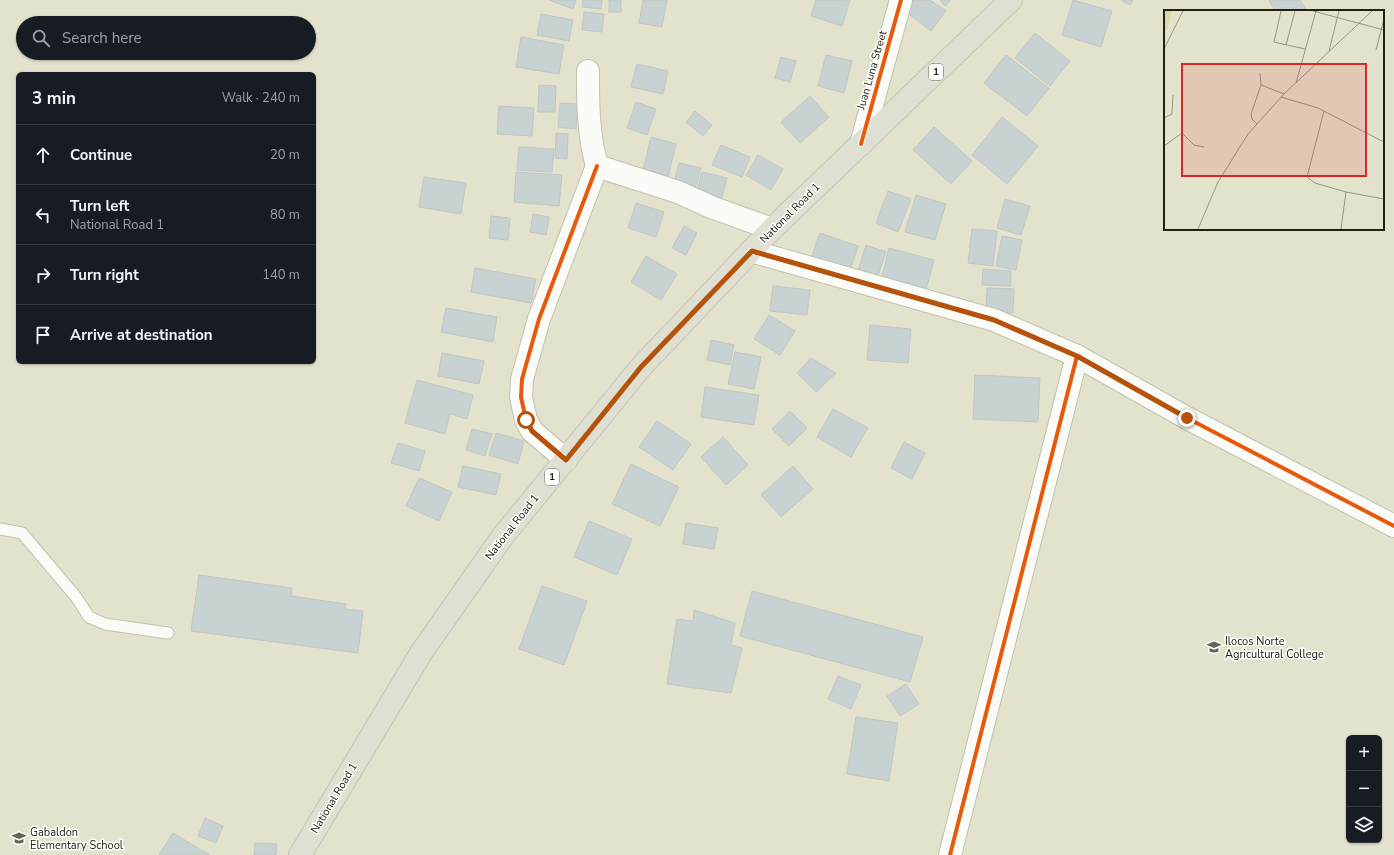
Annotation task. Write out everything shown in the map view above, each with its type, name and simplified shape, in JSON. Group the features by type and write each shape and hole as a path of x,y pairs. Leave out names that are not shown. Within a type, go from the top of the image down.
{"main road":[{"name":"National Road 1","path":"300,855 421,653 503,536 641,367 772,229 1011,0"}],"street":[{"name":"Juan Luna Street","path":"861,144 901,0"},
{"path":"566,460 532,431 526,420 521,397 522,379 539,319 597,166 591,146 587,117 588,71"},
{"path":"597,166 678,192 711,207 772,229"},
{"path":"752,251 994,320 1077,356 1187,418 1394,526"},
{"path":"950,855 1077,356"}],"lane":[{"path":"0,529 22,533 76,597 89,617 105,624 168,633"}],"building":[{"path":"549,0 576,0 573,9"},
{"path":"583,0 602,0 601,9 582,7"},
{"path":"609,0 621,0 621,12 609,12"},
{"path":"643,0 667,0 662,27 639,23"},
{"path":"816,0 850,0 842,26 811,16"},
{"path":"913,0 930,0 946,11 931,31 905,11"},
{"path":"940,0 951,0 945,6"},
{"path":"1073,0 1112,11 1101,47 1062,35"},
{"path":"1121,0 1133,0 1130,5"},
{"path":"1300,0 1306,9 1274,10 1269,1"},
{"path":"584,12 604,14 602,32 582,30"},
{"path":"541,14 573,20 569,41 537,35"},
{"path":"1035,33 1070,61 1050,86 1015,58"},
{"path":"521,37 564,45 559,74 516,67"},
{"path":"826,55 852,61 844,93 818,86"},
{"path":"1006,55 1049,88 1027,116 984,83"},
{"path":"781,57 796,61 790,82 775,78"},
{"path":"637,64 668,71 663,94 631,87"},
{"path":"539,85 556,86 555,112 538,112"},
{"path":"810,96 829,117 800,143 781,122"},
{"path":"636,102 656,109 647,135 627,128"},
{"path":"560,103 578,104 576,129 558,127"},
{"path":"499,106 534,108 532,136 497,134"},
{"path":"695,111 712,125 703,136 686,122"},
{"path":"1002,117 1038,146 1007,184 972,155"},
{"path":"934,127 972,161 951,184 913,150"},
{"path":"556,133 568,134 567,159 555,158"},
{"path":"651,137 676,144 667,181 642,175"},
{"path":"721,145 750,157 742,177 712,165"},
{"path":"519,147 554,149 552,172 517,170"},
{"path":"758,155 783,169 771,190 746,175"},
{"path":"679,163 701,168 695,190 674,184"},
{"path":"516,172 562,175 559,206 514,202"},
{"path":"702,172 727,178 721,201 696,195"},
{"path":"424,177 466,183 461,214 419,207"},
{"path":"888,191 911,199 898,232 876,223"},
{"path":"916,195 946,204 935,240 905,232"},
{"path":"1005,199 1030,206 1021,235 997,228"},
{"path":"636,203 664,212 656,237 628,228"},
{"path":"533,214 549,217 546,235 530,232"},
{"path":"491,216 510,218 508,240 489,238"},
{"path":"684,226 697,233 686,255 672,248"},
{"path":"972,229 997,231 993,266 968,263"},
{"path":"820,233 858,246 848,277 809,264"},
{"path":"1002,236 1022,240 1016,270 996,266"},
{"path":"866,245 886,252 875,284 856,277"},
{"path":"889,248 934,260 924,297 880,285"},
{"path":"646,256 677,274 661,300 631,282"},
{"path":"475,268 536,279 531,303 471,292"},
{"path":"983,269 1011,271 1011,286 982,285"},
{"path":"773,286 810,290 807,315 770,311"},
{"path":"987,288 1014,289 1013,313 986,312"},
{"path":"446,308 497,317 493,342 441,332"},
{"path":"769,315 795,331 780,355 754,339"},
{"path":"870,325 911,329 908,363 867,360"},
{"path":"711,340 734,345 730,365 707,360"},
{"path":"735,352 761,357 754,389 728,384"},
{"path":"442,353 484,361 479,384 438,376"},
{"path":"811,358 836,373 816,392 797,373"},
{"path":"975,375 1040,378 1038,422 973,419"},
{"path":"417,380 473,395 467,419 450,414 445,434 405,423"},
{"path":"705,387 759,395 754,425 701,417"},
{"path":"833,409 868,428 851,457 817,437"},
{"path":"790,411 807,428 789,446 772,429"},
{"path":"657,421 691,444 673,470 639,447"},
{"path":"472,429 492,434 485,456 466,450"},
{"path":"496,433 524,441 518,464 489,455"},
{"path":"723,437 748,465 726,485 701,457"},
{"path":"904,442 925,453 912,479 891,468"},
{"path":"398,443 425,451 419,471 391,463"},
{"path":"631,464 679,487 660,526 612,504"},
{"path":"463,466 501,474 496,495 458,487"},
{"path":"793,466 813,489 781,517 761,495"},
{"path":"419,478 452,492 439,521 406,506"},
{"path":"589,521 632,539 617,575 574,557"},
{"path":"686,523 718,528 714,549 683,544"},
{"path":"199,575 292,588 291,596 346,604 345,609 363,611 358,653 191,631"},
{"path":"542,586 587,601 564,665 519,649"},
{"path":"752,591 923,637 910,682 740,636"},
{"path":"694,610 735,623 731,645 742,648 731,693 667,684 677,619 693,621"},
{"path":"838,676 861,685 851,709 828,699"},
{"path":"906,684 919,704 900,716 887,696"},
{"path":"856,717 898,723 889,781 847,774"},
{"path":"205,818 223,826 216,843 198,836"},
{"path":"173,833 210,855 159,855"},
{"path":"255,843 277,844 276,855 254,855"}],"cycle path":[{"path":"861,144 901,0"},
{"path":"566,460 532,431 526,420 521,397 522,379 539,319 597,166"},
{"path":"751,251 994,320 1077,356 1187,418 1394,526"},
{"path":"950,855 1077,356"}],"place":[{"name":"Ilocos Norte Agricultural College","path":"1214,647"},
{"name":"Gabaldon Elementary School","path":"19,838"}],"route":[{"path":"526,420 532,431 566,460 641,367 752,251 994,320 1077,356 1187,418"}]}
